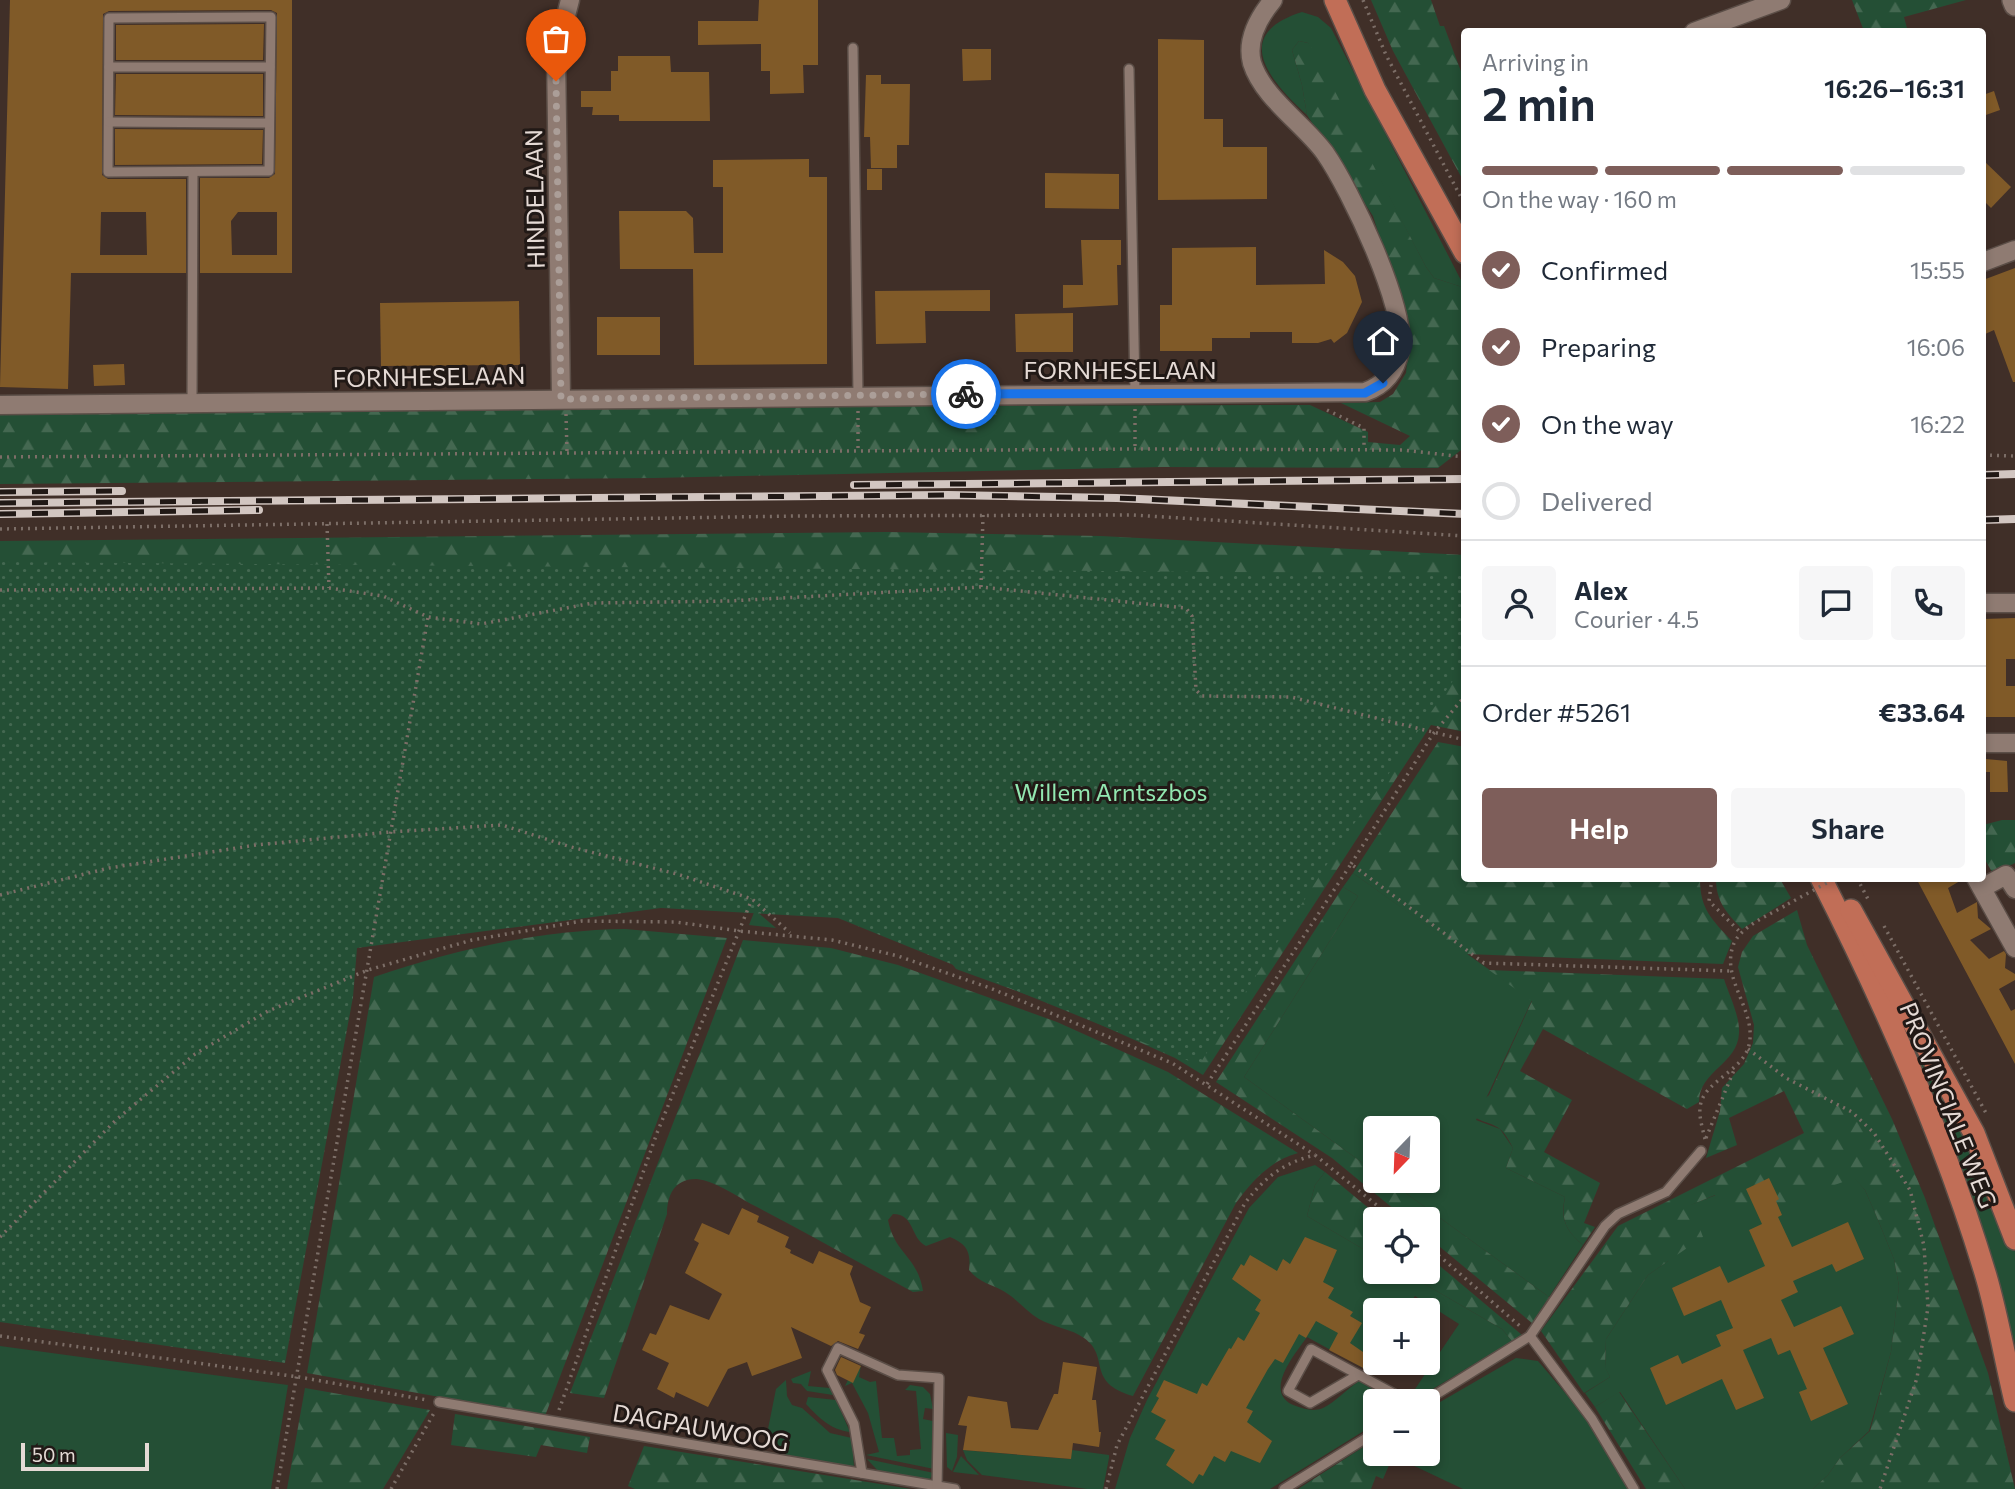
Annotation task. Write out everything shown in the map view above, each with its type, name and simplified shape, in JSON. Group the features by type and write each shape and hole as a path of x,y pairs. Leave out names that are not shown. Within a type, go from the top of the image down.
{"main road":[{"path":"1335,0 1375,90 1461,246"},
{"path":"2013,0 2015,5"},
{"name":"PROVINCIALE WEG","path":"1823,882 1902,1051 1940,1144 1986,1277 2015,1401"},
{"name":"PROVINCIALE WEG","path":"1836,882 1974,1133 2015,1239"}],"street":[{"name":"HINDELAAN","path":"561,399 556,54 570,0"},
{"name":"FORNHESELAAN","path":"0,405 858,395 1365,393 1376,388 1394,369 1400,348 1399,332 1383,273 1354,205 1327,156 1309,132 1272,93 1253,63 1250,48 1253,34 1273,0"},
{"path":"1705,28 1781,0"},
{"path":"1986,261 2015,250"},
{"path":"1986,603 2015,603"},
{"path":"1986,743 2015,743"},
{"path":"1986,881 2007,875 2015,889"},
{"path":"1979,883 2015,948"}],"lane":[{"path":"271,17 269,171 108,172 109,67 109,18 271,17"},
{"path":"853,48 858,395"},
{"path":"109,67 270,66"},
{"path":"1129,69 1135,393"},
{"path":"108,121 270,123"},
{"path":"191,403 192,172"},
{"path":"1440,1392 1530,1336 1605,1226 1618,1214 1666,1192 1701,1151"},
{"path":"1530,1336 1592,1419 1634,1489"},
{"path":"862,1473 854,1424 827,1370 838,1348 898,1375 939,1378 938,1488"},
{"path":"1358,1375 1310,1403 1288,1391 1311,1349 1384,1389"},
{"name":"DAGPAUWOOG","path":"439,1402 955,1489"},
{"path":"1284,1489 1363,1440"}],"path":[{"path":"1363,0 1387,55 1461,197"},
{"path":"1135,393 1135,449"},
{"path":"1298,394 1364,428 1364,450"},
{"path":"858,395 858,450"},
{"path":"561,399 565,407 567,452"},
{"path":"0,457 1135,449 1424,451 1461,457"},
{"path":"1986,455 2015,456"},
{"path":"981,587 983,515"},
{"path":"0,529 1133,515 1461,536"},
{"path":"327,523 329,588"},
{"path":"0,590 329,588 383,596 428,617 481,624 593,603 729,601 981,587 1186,608 1192,616 1196,690 1202,696 1291,697 1461,739"},
{"path":"277,1489 299,1377 428,617"},
{"path":"1207,1084 1433,734 1461,701"},
{"path":"0,895 109,868 256,845 502,825 571,847 677,874 752,899 792,935"},
{"path":"1351,864 1484,963 1731,971"},
{"path":"1711,882 1709,901 1741,933"},
{"path":"1701,1151 1735,1068 1748,1049 1749,1025 1731,971 1732,946 1741,933 1827,882"},
{"path":"554,1422 657,1133 752,899"},
{"path":"0,1237 116,1120 195,1054 268,1011 368,970 472,940 582,921 676,922 832,940 898,956 990,988 1172,1063 1315,1155 1379,1207"},
{"path":"1748,1049 1786,1078 1852,1112 1874,1133 1910,1190 1924,1245 1928,1307 1917,1378 1881,1489"},
{"path":"1705,1140 1699,1110 1701,1100 1735,1068"},
{"path":"1106,1489 1117,1445 1245,1203 1273,1172 1293,1161 1315,1155"},
{"path":"1440,1257 1530,1336"},
{"path":"0,1336 299,1377 439,1402 391,1489"}],"green space":[{"path":"1371,0 1431,0 1461,71 1461,177 1393,51"},
{"path":"1852,0 1966,0 1904,17 1907,28 1863,28"},
{"path":"1302,12 1318,17 1331,28 1461,280 1461,287 1434,278 1426,267 1308,43 1299,41 1292,50 1307,115 1270,74 1262,46 1267,33 1280,22"},
{"path":"1299,41 1308,43 1313,49 1426,267 1434,278 1461,287 1461,450 1438,468 1163,467 654,478 0,484 0,415 630,407 1310,405 1368,432 1368,442 1400,445 1410,436 1341,403 1380,402 1393,394 1406,373 1409,342 1399,298 1373,216 1307,115 1292,50"},
{"path":"887,532 1101,536 1461,555 1461,731 1431,725 1203,1075 1175,1058 1063,1008 956,969 915,914 0,584 0,541"},
{"name":"Willem Arntszbos","path":"0,562 1461,574 1461,669 1338,847 1199,1065 838,918 661,908 357,948 353,997 285,1363 0,1322"},
{"path":"1438,742 1461,746 1461,882 1700,882 1702,898 1708,913 1732,941 1723,964 1466,954 1353,873"},
{"path":"2015,820 2015,863 1993,874 1986,861 1986,824"},
{"path":"1353,873 1532,1000 1476,1120 1500,1129 1513,1148 1506,1168 1565,1197 1563,1212 1566,1224 1583,1245 1549,1297 1440,1218 1440,1207 1425,1207 1407,1194 1440,1194 1440,1116 1363,1116 1363,1163 1244,1077 1358,896 1343,887"},
{"path":"1716,882 1782,882 1791,898 1742,929 1720,901"},
{"path":"1343,887 1358,896 1244,1077 1363,1163 1363,1184 1332,1158 1216,1082"},
{"path":"755,910 776,928 749,925"},
{"path":"1797,910 1807,945 1892,1119 1925,1198 1988,1373 2015,1489 1813,1489 1828,1475 1840,1458 1870,1431 1891,1352 1899,1286 1894,1259 1865,1190 1854,1178 1745,1217 1726,1212 1715,1195 1691,1205 1703,1237 1648,1275 1606,1339 1605,1367 1610,1377 1584,1393 1541,1331 1618,1226 1804,1133 1784,1091 1729,1118 1737,1145 1706,1158 1720,1111 1722,1088 1744,1064 1753,1043 1754,1025 1738,967 1742,952 1753,936"},
{"path":"625,929 727,938 545,1416 307,1373 374,977 435,958 498,943 561,933"},
{"path":"743,940 831,948 898,965 1057,1022 1168,1072 1298,1153 1288,1156 1263,1172 1236,1203 1133,1396 1109,1384 1092,1345 1084,1338 1039,1319 1000,1289 981,1281 969,1270 967,1249 950,1237 926,1246 917,1238 905,1218 893,1214 888,1220 895,1240 920,1280 923,1291 913,1292 725,1189 697,1179 683,1181 671,1194 667,1214 604,1398 570,1393"},
{"path":"1489,970 1724,979 1734,1006 1739,1026 1737,1044 1705,1082 1699,1102 1687,1109 1543,1029 1520,1071 1572,1100 1544,1152 1600,1183 1584,1223 1595,1227 1583,1245 1566,1224 1565,1197 1506,1168 1513,1148 1507,1138 1500,1129 1470,1112 1489,1095 1532,1001"},
{"path":"1915,1034 1998,1205 2015,1252 2015,1344 1998,1280 1911,1054 1910,1036"},
{"path":"1315,1165 1325,1172 1315,1185 1307,1216 1363,1249 1363,1284 1425,1284 1502,1329 1512,1341 1433,1389 1415,1389 1424,1375 1440,1375 1440,1352 1459,1324 1440,1312 1440,1298 1363,1298 1363,1368 1307,1337 1284,1373 1281,1393 1296,1406 1309,1410 1319,1409 1359,1381 1372,1389 1363,1389 1363,1431 1270,1489 1115,1489 1130,1438 1147,1400 1249,1208 1278,1177"},
{"path":"1325,1172 1367,1207 1363,1207 1363,1249 1307,1216 1315,1185"},
{"path":"1854,1177 1865,1190 1876,1215 1894,1259 1899,1286 1891,1352 1869,1431 1840,1458 1828,1475 1813,1489 1685,1489 1620,1392 1595,1407 1585,1393 1610,1377 1605,1368 1606,1339 1648,1275 1668,1261 1690,1205 1716,1195"},
{"path":"1376,1194 1407,1194 1425,1207 1391,1207"},
{"path":"1440,1218 1549,1297 1532,1323 1440,1247"},
{"path":"1440,1266 1522,1335 1512,1341 1502,1329 1425,1284 1440,1284"},
{"path":"0,1346 288,1385 271,1489 0,1489"},
{"path":"1516,1358 1538,1361 1584,1415 1630,1489 1463,1489 1414,1466 1440,1466 1440,1402"},
{"path":"861,1365 859,1377 870,1382 876,1381 882,1438 894,1438 897,1456 910,1455 910,1450 921,1449 916,1391 905,1390 910,1385 923,1387 930,1394 933,1409 925,1408 923,1419 933,1421 934,1469 866,1455 879,1452 868,1413 852,1383 845,1386 848,1380 853,1382"},
{"path":"811,1371 808,1386 830,1388 833,1395 807,1391 801,1384 793,1383 791,1379"},
{"path":"786,1380 787,1396 792,1405 802,1408 830,1433 852,1438 854,1467 787,1457 773,1446 768,1429 776,1389"},
{"path":"305,1388 430,1410 383,1489 287,1489"},
{"path":"1619,1392 1685,1489 1646,1489 1595,1407"},
{"path":"808,1397 836,1400 850,1432 837,1429 821,1418 806,1404"},
{"path":"455,1414 590,1437 587,1453 541,1445 536,1457 451,1445"},
{"path":"946,1433 958,1435 957,1457 952,1471 947,1467"},
{"path":"644,1446 911,1489 635,1489 628,1486"},
{"path":"1363,1447 1363,1466 1389,1466 1383,1479 1376,1476 1371,1489 1298,1489"},
{"path":"963,1450 1070,1459 1072,1450 1109,1455 1109,1458 1103,1489 1087,1489 982,1475 967,1460"},
{"path":"961,1456 979,1475 953,1472"},
{"path":"867,1459 934,1473 929,1480 880,1473"}],"building":[{"path":"10,0 292,0 292,273 200,273 200,178 269,178 275,174 277,13 271,10 109,11 103,14 102,175 108,179 186,179 186,273 71,273 68,389 0,387","holes":["101,212 146,212 147,255 100,255","238,212 277,212 277,255 232,255 231,221"]},
{"path":"759,0 818,0 818,65 803,65 804,93 770,94 770,71 761,71 761,44 698,45 698,21 758,21"},
{"path":"264,24 263,60 116,60 116,25"},
{"path":"1158,39 1204,40 1204,119 1223,119 1223,147 1267,147 1267,199 1158,200"},
{"path":"962,49 991,49 991,80 963,81"},
{"path":"618,56 670,56 671,72 709,72 710,121 619,121 619,115 592,115 593,107 581,107 581,91 611,91 611,71 618,71"},
{"path":"116,74 263,74 263,116 115,115"},
{"path":"866,75 881,75 881,84 910,84 909,145 897,145 897,168 871,168 870,137 864,137"},
{"path":"1994,91 2000,110 1986,115 1986,94"},
{"path":"115,129 263,130 262,164 115,165"},
{"path":"809,159 809,177 827,177 827,364 694,365 693,269 620,269 619,211 686,211 693,218 694,253 723,253 723,187 713,187 713,160"},
{"path":"1986,163 2011,187 1991,208 1986,203"},
{"path":"867,169 882,169 882,190 867,190"},
{"path":"1045,173 1119,174 1119,209 1045,208"},
{"path":"1081,240 1121,240 1121,265 1117,265 1118,305 1063,308 1063,285 1083,285"},
{"path":"1256,247 1256,285 1325,284 1324,250 1343,262 1355,276 1362,302 1347,333 1334,343 1331,339 1318,343 1292,343 1292,332 1250,332 1250,338 1212,338 1212,351 1160,351 1160,305 1172,305 1172,248"},
{"path":"2015,268 2015,382 1994,330 1986,334 1986,279"},
{"path":"990,290 990,311 925,311 926,343 876,344 875,291"},
{"path":"519,301 520,365 381,366 380,303"},
{"path":"1073,313 1073,352 1016,352 1015,314"},
{"path":"597,317 660,317 660,355 597,355"},
{"path":"124,364 125,385 94,386 93,365"},
{"path":"2015,618 2015,659 2006,659 2006,686 2015,686 2015,717 1986,717 1986,619"},
{"path":"1986,759 2007,761 2008,792 1990,792 1990,772 1986,772"},
{"path":"1918,882 1958,882 1948,888 1957,913 1977,902 1978,918 1991,929 1970,940 1989,959 2004,951 2006,954 2005,968 2015,974 2015,980 1999,989 2011,1011 2015,1009 2015,1064"},
{"path":"1769,1178 1779,1199 1776,1201 1782,1215 1778,1217 1792,1247 1848,1222 1864,1259 1836,1272 1832,1264 1793,1281 1798,1292 1781,1300 1794,1327 1841,1306 1854,1334 1823,1348 1848,1404 1811,1421 1799,1392 1807,1389 1790,1350 1778,1355 1771,1338 1743,1350 1764,1398 1736,1410 1722,1379 1666,1405 1650,1368 1678,1355 1682,1364 1721,1346 1716,1335 1733,1328 1721,1300 1684,1316 1672,1288 1720,1266 1728,1283 1765,1266 1749,1230 1762,1224 1746,1189"},
{"path":"742,1208 759,1216 757,1222 789,1237 785,1247 791,1250 790,1253 813,1264 819,1251 853,1266 850,1274 860,1302 871,1307 859,1333 865,1335 858,1349 838,1341 831,1346 791,1327 802,1358 752,1376 747,1362 728,1369 708,1407 676,1392 674,1398 657,1389 669,1363 642,1350 650,1333 656,1335 670,1305 709,1320 722,1294 685,1273 699,1243 694,1240 702,1223 729,1235"},
{"path":"1305,1237 1337,1250 1323,1282 1334,1288 1328,1298 1353,1312 1350,1316 1362,1323 1350,1343 1363,1352 1363,1368 1329,1350 1338,1333 1316,1321 1306,1338 1299,1334 1283,1363 1275,1359 1246,1408 1253,1411 1247,1422 1272,1441 1260,1463 1231,1451 1225,1462 1214,1456 1203,1476 1199,1474 1193,1484 1166,1465 1175,1450 1155,1439 1166,1420 1151,1412 1159,1398 1156,1396 1164,1380 1197,1394 1202,1383 1207,1386 1238,1337 1244,1341 1260,1313 1255,1310 1261,1300 1232,1279 1250,1255 1277,1271 1283,1259 1290,1264"},
{"path":"841,1357 861,1366 853,1383 837,1375 835,1370"},
{"path":"1063,1362 1097,1367 1092,1400 1096,1400 1101,1432 1099,1447 1073,1443 1071,1459 963,1450 967,1426 958,1425 968,1396 1007,1402 1011,1428 1038,1430 1054,1394 1058,1394"}],"railway":[{"path":"1986,475 2015,474"},
{"path":"854,485 1461,479"},
{"path":"0,492 122,491"},
{"path":"0,503 948,495 1117,498 1461,514"},
{"path":"0,514 259,510"},
{"path":"1986,520 2015,519"}],"way so far":[{"path":"556,81 561,399 966,394"}],"route":[{"path":"966,394 1365,393 1383,383"}]}
